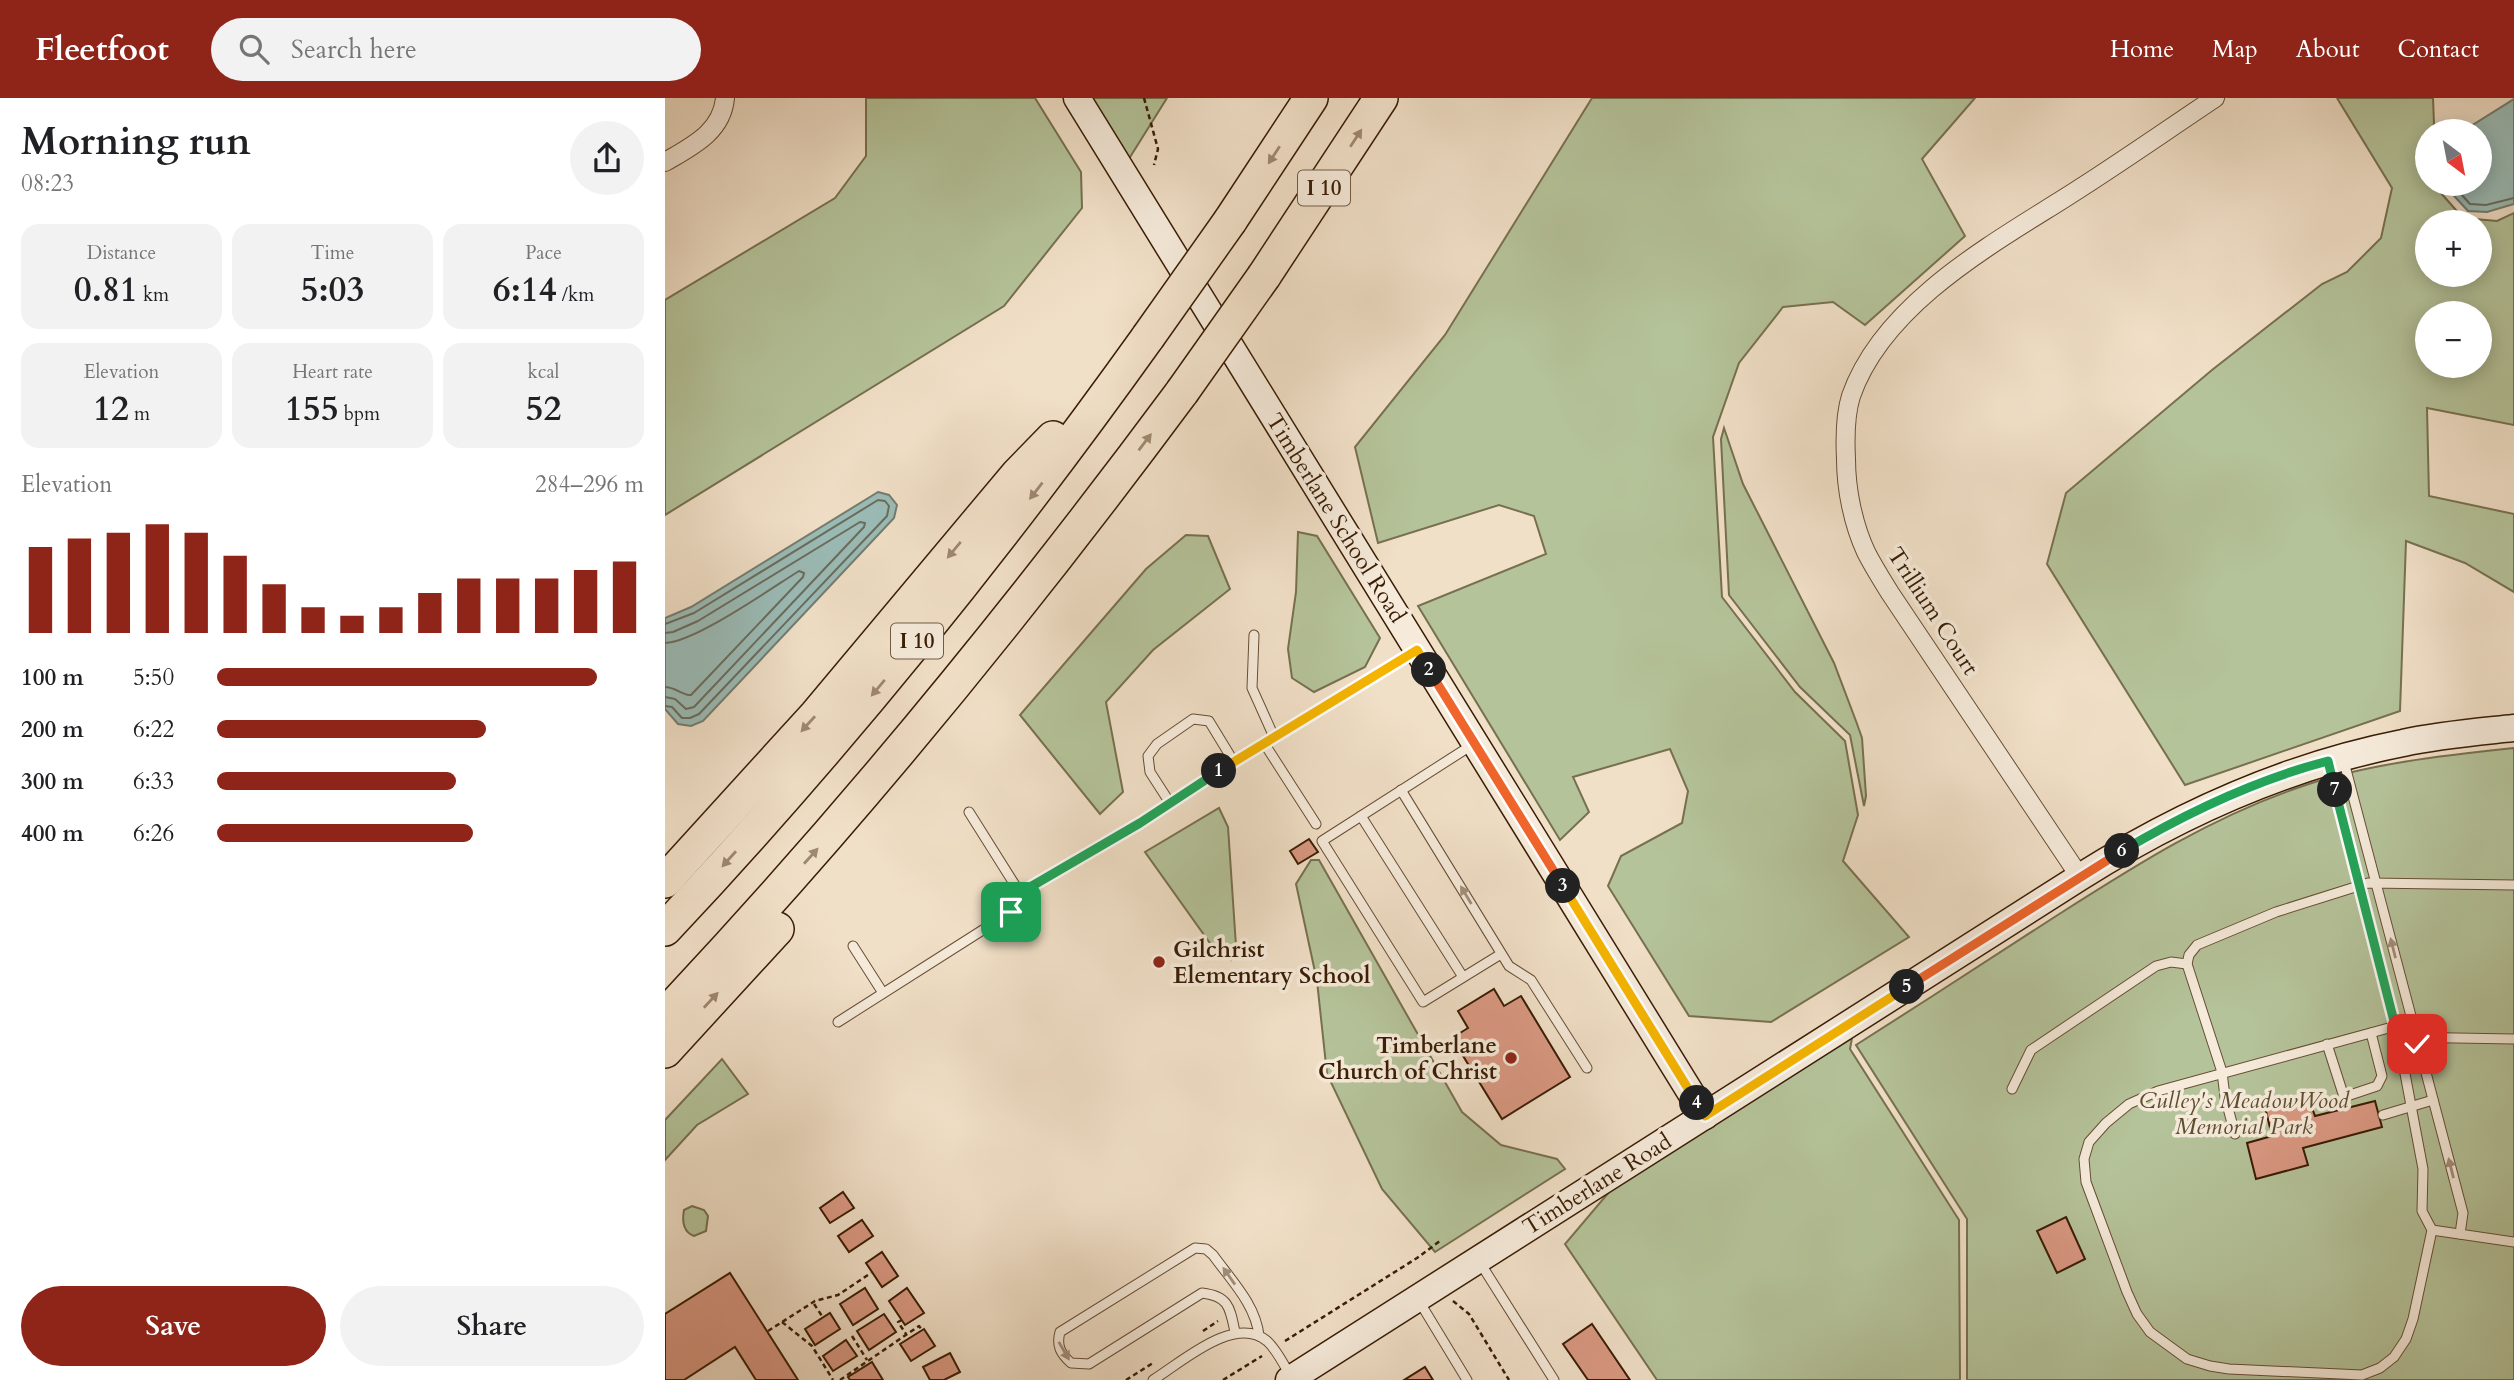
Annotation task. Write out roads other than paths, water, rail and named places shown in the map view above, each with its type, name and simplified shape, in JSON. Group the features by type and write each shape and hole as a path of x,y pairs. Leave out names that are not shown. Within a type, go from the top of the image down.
{"highway":[{"name":"I 10","path":"665,929 800,780 921,636 1037,488 1230,221 1311,98"},
{"name":"I 10","path":"665,1015 789,881 872,786 992,641 1108,493 1264,276 1381,98"},
{"path":"665,881 816,715 1017,475 1148,337"},
{"path":"665,1051 818,883 891,795 977,683 1108,493"}],"street":[{"path":"665,162 712,131 720,119 725,98"},
{"name":"Timberlane School Road","path":"1077,98 1705,1116"},
{"name":"Trillium Court","path":"2080,877 1890,593 1866,551 1854,515 1846,474 1845,435 1850,398 1868,358 1892,328 1952,274 2003,236 2215,98"},
{"name":"Timberlane Road","path":"1293,1379 2080,877 2200,808 2335,759 2406,742 2514,729"}],"lane":[{"path":"1254,635 1252,688 1274,737"},
{"path":"838,1022 1011,912 1020,893 1417,650"},
{"path":"1170,803 1150,772 1148,755 1157,744 1193,719 1209,721 1234,762"},
{"path":"1264,743 1316,824"},
{"path":"1475,743 1322,841 1423,1002 1501,954"},
{"path":"2335,759 2376,883 2463,1213 2460,1234"},
{"path":"2335,759 2358,885 2396,1026 2412,1106 2423,1169 2422,1211 2432,1230 2406,1339 2394,1357 2380,1368 2362,1375 2229,1369 2187,1359 2168,1347 2150,1332 2137,1314 2127,1292 2086,1181 2084,1159 2089,1142 2129,1104 2158,1091 2396,1026"},
{"path":"1401,790 1509,966 1531,980 1587,1068"},
{"path":"969,812 1020,893"},
{"path":"1361,816 1463,977"},
{"path":"2235,1134 2225,1097 2222,1072 2187,964 2189,955 2197,945 2288,908 2358,885 2514,885"},
{"path":"853,946 883,993"},
{"path":"2012,1089 2031,1050 2156,966 2171,962 2187,964"},
{"path":"2327,1044 2344,1097 2377,1086 2382,1076 2371,1032"},
{"path":"2398,1037 2514,1040"},
{"path":"2383,1115 2433,1100"},
{"path":"2432,1230 2514,1242"},
{"path":"1235,1332 1231,1310 1224,1300 1215,1294 1202,1293 1089,1364 1071,1363 1058,1347 1060,1332 1195,1248 1206,1249 1213,1255 1252,1310 1258,1323 1259,1336"},
{"path":"1478,1259 1554,1380"},
{"path":"1417,1298 1467,1380"},
{"path":"1153,1380 1221,1337 1235,1332 1252,1332 1259,1336 1273,1348 1293,1379"}],"water":[{"path":"2514,99 2514,204 2492,211 2467,210 2454,196 2492,196 2492,119 2482,119"},
{"path":"878,492 889,495 897,505 894,518 703,721 691,726 678,724 665,709 665,618 691,607"}],"place":[{"name":"Gilchrist Elementary School","path":"1159,962"},
{"name":"Timberlane Church of Christ","path":"1511,1058"}],"park label":[{"name":"Culley's MeadowWood Memorial Park","path":"2244,1113"}]}
